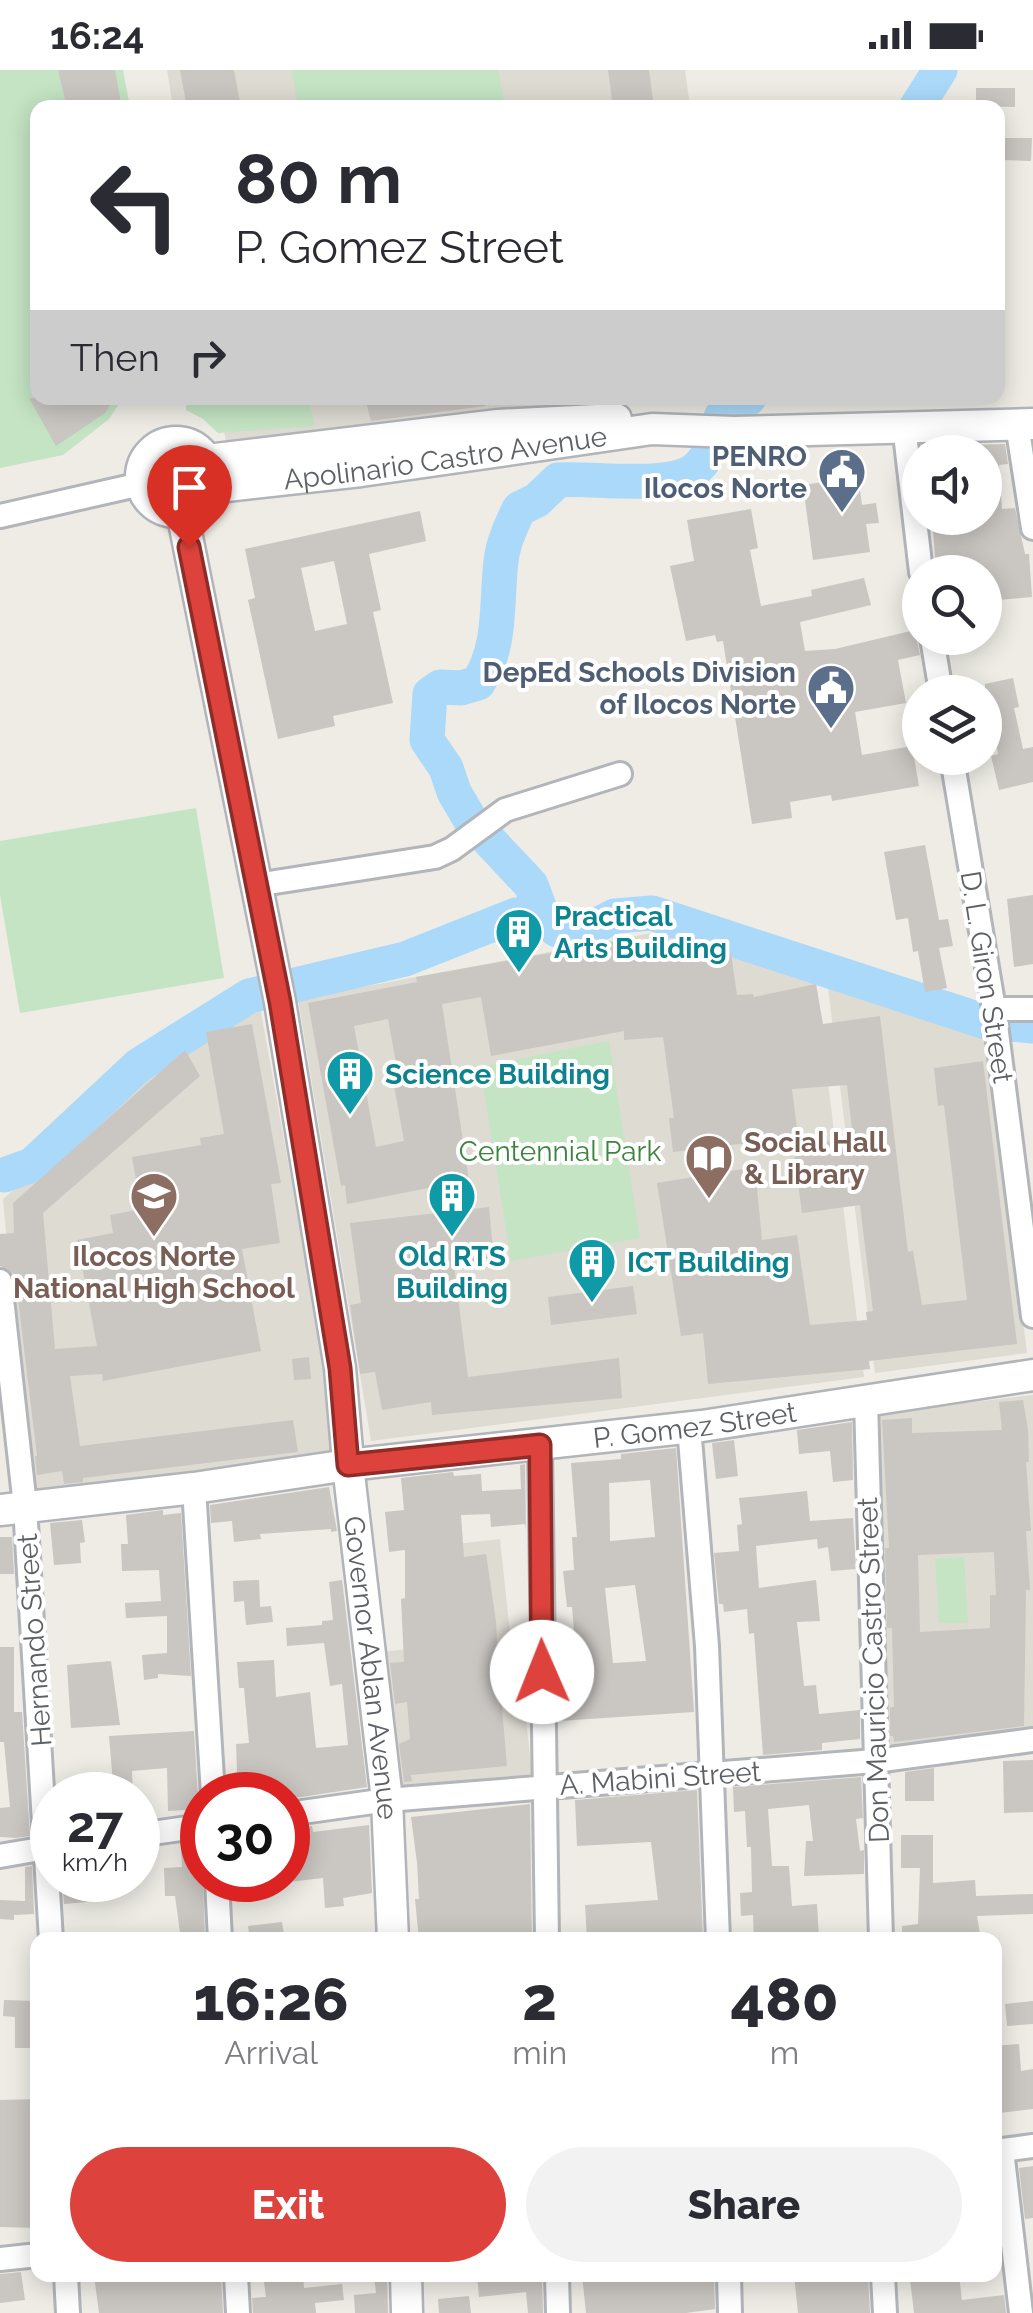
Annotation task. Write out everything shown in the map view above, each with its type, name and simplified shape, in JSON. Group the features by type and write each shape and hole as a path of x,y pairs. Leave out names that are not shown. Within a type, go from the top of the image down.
{"main road":[{"path":"904,425 1025,424"},
{"name":"Apolinario Castro Avenue","path":"208,474 361,471 652,429 734,432 904,425"},
{"path":"173,442 192,446 208,474 199,504 182,512 160,510 151,503 141,484 142,465 148,456 173,442"},
{"name":"Governor Ablan Avenue","path":"182,512 278,991 340,1368 387,1800 394,1932"},
{"name":"P. Gomez Street","path":"12,1508 689,1427 1033,1375"},
{"path":"406,2282 407,2313"}],"street":[{"path":"1025,424 1033,528"},
{"path":"904,425 920,555"},
{"path":"0,516 141,484"},
{"path":"256,885 434,857 518,805 620,774"},
{"name":"D. L. Giron Street","path":"955,775 994,1008 1033,1316"},
{"path":"994,1008 1033,1009"},
{"name":"Hernando Street","path":"0,1281 12,1508 42,1772"},
{"name":"Don Mauricio Castro Street","path":"866,1401 880,1932"},
{"path":"689,1427 707,1646 718,1932"},
{"path":"540,1445 547,1932"},
{"path":"194,1488 212,1772"},
{"name":"A. Mabini Street","path":"310,1811 387,1800 875,1761 1033,1740"},
{"path":"0,1856 30,1851"},
{"name":"Hernando Street","path":"51,1902 51,1932"},
{"path":"219,1902 220,1932"},
{"path":"1002,2151 1033,2146"},
{"path":"1002,2173 1021,2313"},
{"path":"0,2259 30,2255"},
{"path":"66,2282 68,2313"},
{"path":"236,2282 238,2313"},
{"path":"557,2282 558,2313"},
{"path":"729,2282 730,2313"},
{"path":"883,2282 885,2313"}],"shaded area":[{"path":"167,70 685,70 689,100 172,100"},
{"path":"220,405 566,405 564,408 226,442"},
{"path":"678,928 816,984 864,1377 371,1441 298,999"},
{"path":"827,979 987,1032 1027,1353 875,1373"},
{"name":"Ilocos Norte National High School","path":"259,1001 340,1451 31,1503 3,1199 199,1030"},
{"path":"1033,1395 1033,1734 887,1753 873,1414"},
{"path":"500,1539 514,1671 521,1674 532,1774 388,1790 373,1653 450,1644 439,1546"}],"green space":[{"path":"0,70 123,70 129,100 30,100 30,405 118,405 109,419 63,455 0,468"},
{"path":"292,70 498,70 504,100 297,100"},
{"path":"186,405 310,405 315,426 218,433 186,410"},
{"path":"175,447 195,456 204,476 195,496 175,505 155,496 146,476 155,456"},
{"path":"196,808 224,978 20,1013 0,895 0,841"},
{"name":"Centennial Park","path":"609,1041 640,1238 511,1261 480,1067"},
{"path":"964,1557 968,1623 939,1623 935,1559"}],"building":[{"path":"58,70 115,70 121,100 65,100"},
{"path":"180,70 234,70 240,100 186,100"},
{"path":"608,70 649,70 653,100 612,100"},
{"path":"976,88 1015,88 1015,107 1005,107 1005,100 976,100"},
{"path":"1005,138 1032,138 1031,161 1005,160"},
{"path":"33,405 110,405 105,413 56,446"},
{"path":"367,405 485,405 485,406 371,421"},
{"path":"1005,444 1008,464 1002,465"},
{"name":"PENRO Ilocos Norte","path":"858,477 862,505 876,503 879,523 866,524 870,552 813,560 803,485"},
{"path":"1015,508 1025,554 1029,554 1032,597 1002,600 1002,555 935,555 933,535 1002,535 1002,509"},
{"path":"751,509 758,548 750,550 761,606 812,596 811,590 864,578 871,605 800,622 805,651 835,649 902,633 902,655 920,655 898,660 902,704 855,712 862,755 902,748 902,775 917,775 919,786 832,801 831,795 790,802 792,818 752,824 723,641 717,642 715,635 686,641 670,566 694,561 687,520"},
{"path":"420,511 426,541 369,554 381,610 373,612 393,703 333,716 335,726 278,739 248,600 255,598 245,549","holes":["334,561 347,624 315,631 301,568"]},
{"path":"1013,678 1019,707 1014,708 1023,749 1033,747 1033,782 999,790 995,775 1002,775 1002,680"},
{"path":"925,845 939,920 948,919 953,946 939,948 947,988 925,992 908,918 896,920 884,852"},
{"path":"1033,895 1033,964 1014,967 1007,899"},
{"path":"662,938 666,962 731,953 737,995 754,997 816,984 823,1024 880,1016 908,1252 913,1251 922,1305 967,1300 944,1105 938,1106 934,1068 983,1061 1017,1344 869,1361 870,1369 708,1384 703,1333 681,1336 657,1183 755,1167 762,1240 797,1235 810,1325 867,1320 866,1312 873,1311 860,1205 802,1213 793,1146 853,1138 847,1085 792,1089 798,1137 673,1152 669,1118 674,1118 663,1037 624,1040 624,1031 491,1056 481,997 442,1004 469,1180 347,1204 308,1003 417,982 416,977 618,941 618,945","holes":["388,1019 399,1079 393,1080 404,1141 376,1147 354,1026"]},
{"path":"252,1024 281,1183 271,1184 280,1243 242,1249 261,1351 103,1381 102,1374 70,1376 80,1446 293,1420 298,1452 83,1478 83,1482 64,1484 62,1471 37,1475 17,1291 13,1273 0,1266 0,1234 14,1233 13,1203 185,1050 200,1076 43,1213 55,1349 97,1346 77,1240 113,1233 110,1215 141,1209 132,1157 201,1145 200,1138 224,1134 206,1032"},
{"path":"489,1207 494,1261 454,1265 468,1377 619,1358 622,1398 432,1415 431,1402 382,1410 375,1372 360,1374 350,1305 361,1303 350,1223"},
{"name":"ICT Building","path":"633,1286 637,1314 551,1325 548,1297"},
{"path":"309,1357 311,1379 294,1380 292,1359"},
{"path":"1023,1400 1028,1430 1031,1531 1026,1531 1030,1590 1026,1590 1024,1726 894,1742 890,1736 890,1707 894,1707 892,1628 887,1628 885,1548 889,1548 882,1420 912,1418 912,1433 1002,1430 999,1402","holes":["994,1552 996,1595 990,1595 990,1628 920,1632 918,1555"]},
{"path":"852,1422 853,1480 833,1482 830,1451 799,1454 797,1430"},
{"path":"734,1440 738,1476 716,1479 712,1443"},
{"path":"676,1448 694,1712 559,1721 558,1666 577,1665 572,1607 567,1607 563,1571 574,1570 572,1537 577,1537 571,1463 621,1459 621,1454","holes":["650,1480 655,1537 610,1541 609,1483","635,1585 646,1661 613,1663 605,1588"]},
{"path":"525,1464 526,1529 525,1524 491,1527 490,1514 461,1515 464,1557 486,1554 496,1621 499,1679 528,1692 501,1696 507,1766 411,1775 412,1781 404,1782 399,1744 410,1739 407,1702 395,1704 390,1663 404,1662 401,1599 405,1598 405,1550 389,1552 385,1512 404,1510 401,1478 453,1472 454,1476 481,1474 482,1491 521,1489 520,1465"},
{"path":"329,1487 337,1531 260,1534 261,1539 234,1542 232,1521 211,1523 210,1505"},
{"path":"807,1491 810,1521 853,1518 856,1569 831,1571 828,1547 818,1549 817,1539 756,1546 759,1588 816,1580 820,1621 797,1622 804,1686 816,1685 819,1714 860,1710 860,1739 822,1743 822,1750 763,1755 754,1633 749,1634 747,1609 724,1612 723,1604 719,1604 714,1553 739,1551 739,1498"},
{"path":"163,1510 163,1515 181,1513 191,1676 158,1674 158,1678 144,1680 142,1655 167,1653 167,1616 126,1618 125,1603 161,1601 159,1570 122,1571 121,1544 128,1544 126,1515"},
{"path":"82,1520 85,1542 80,1543 81,1563 54,1565 50,1523"},
{"path":"0,1537 12,1537 14,1574 0,1574"},
{"path":"259,1580 260,1607 271,1606 273,1622 246,1625 244,1601 234,1602 233,1581"},
{"path":"342,1580 367,1787 310,1796 310,1772 237,1772 236,1744 249,1743 244,1688 239,1688 237,1662 274,1660 276,1697 310,1692 316,1748 348,1745 342,1684 330,1686 324,1643 287,1646 286,1628 322,1625 322,1621 333,1620 329,1582"},
{"path":"0,1647 14,1647 14,1712 22,1712 30,1836 0,1837 0,1808 10,1807 4,1742 0,1742"},
{"path":"111,1661 120,1725 71,1728 67,1665"},
{"path":"194,1731 197,1772 180,1772 180,1810 168,1811 167,1768 112,1772 109,1736"},
{"path":"1033,1760 1033,1812 1004,1813 1003,1761"},
{"path":"934,1768 934,1801 905,1801 905,1772"},
{"path":"861,1777 863,1818 856,1819 860,1851 864,1850 864,1874 804,1876 806,1841 813,1841 809,1805 768,1809 772,1866 789,1866 792,1906 817,1904 819,1932 754,1932 753,1915 741,1916 740,1893 752,1892 751,1847 747,1847 745,1811 734,1812 733,1787"},
{"path":"697,1790 703,1932 587,1932 585,1905 658,1900 651,1842 577,1846 575,1800"},
{"path":"530,1804 532,1932 418,1932 417,1863 411,1817"},
{"path":"369,1825 372,1893 343,1898 344,1906 325,1908 323,1878 310,1880 310,1826 313,1832"},
{"path":"901,1835 933,1835 933,1883 975,1880 976,1896 1033,1894 1033,1914 977,1916 980,1932 902,1932 902,1926 918,1924 920,1868 901,1868"},
{"path":"30,1866 34,1914 14,1915 14,1920 0,1919 0,1900 25,1901 25,1867"},
{"path":"180,1867 180,1902 204,1902 205,1932 180,1932 175,1896 165,1896 164,1868"},
{"path":"282,1922 284,1932 249,1932 248,1926"},
{"path":"4,2000 30,2001 30,2048 15,2048 15,2017 3,2016"},
{"path":"1033,2001 1033,2024 1007,2026 1005,2004"},
{"path":"1019,2044 1021,2071 1033,2069 1033,2109 1002,2113 1002,2045"},
{"path":"30,2099 30,2228 0,2227 0,2100"},
{"path":"1033,2166 1033,2218 1025,2219 1019,2168"},
{"path":"21,2272 25,2300 0,2303 0,2274"},
{"path":"95,2282 221,2282 223,2313 99,2313"},
{"path":"264,2282 304,2282 304,2288 342,2284 344,2300 315,2303 316,2313 253,2313 252,2298 266,2297"},
{"path":"375,2282 387,2282 388,2313 355,2313 354,2295 376,2293"},
{"path":"478,2282 542,2282 543,2313 528,2313 526,2292 479,2297"},
{"path":"583,2282 714,2282 715,2309 686,2313 586,2313"},
{"path":"795,2282 868,2282 870,2313 798,2313"},
{"path":"910,2282 960,2282 962,2300 1004,2295 1006,2313 914,2313"},
{"path":"469,2296 471,2313 439,2313 438,2299"}],"waterway":[{"path":"921,100 940,70"},
{"path":"544,920 531,885 471,821 454,792 446,768 427,740 430,694 440,687 461,688 478,683 486,669 495,639 502,554 519,509 537,500 558,480 652,481 686,474 707,456 721,417 739,405"},
{"path":"4,1175 32,1165 139,1065 249,996 405,959 516,915 544,920 557,930 589,929 615,916 652,913 986,1022"},
{"path":"1012,1024 1033,1026"}],"place":[{"name":"PENRO Ilocos Norte","path":"842,514"},
{"name":"DepEd Schools Division of Ilocos Norte","path":"831,730"},
{"name":"Practical Arts Building","path":"519,974"},
{"name":"Science Building","path":"350,1116"},
{"name":"Social Hall & Library","path":"709,1200"},
{"name":"Ilocos Norte National High School","path":"154,1238"},
{"name":"Old RTS Building","path":"452,1238"},
{"name":"ICT Building","path":"592,1304"}],"route":[{"path":"189,547 280,1002 340,1368 348,1465 540,1445 542,1672"}]}
